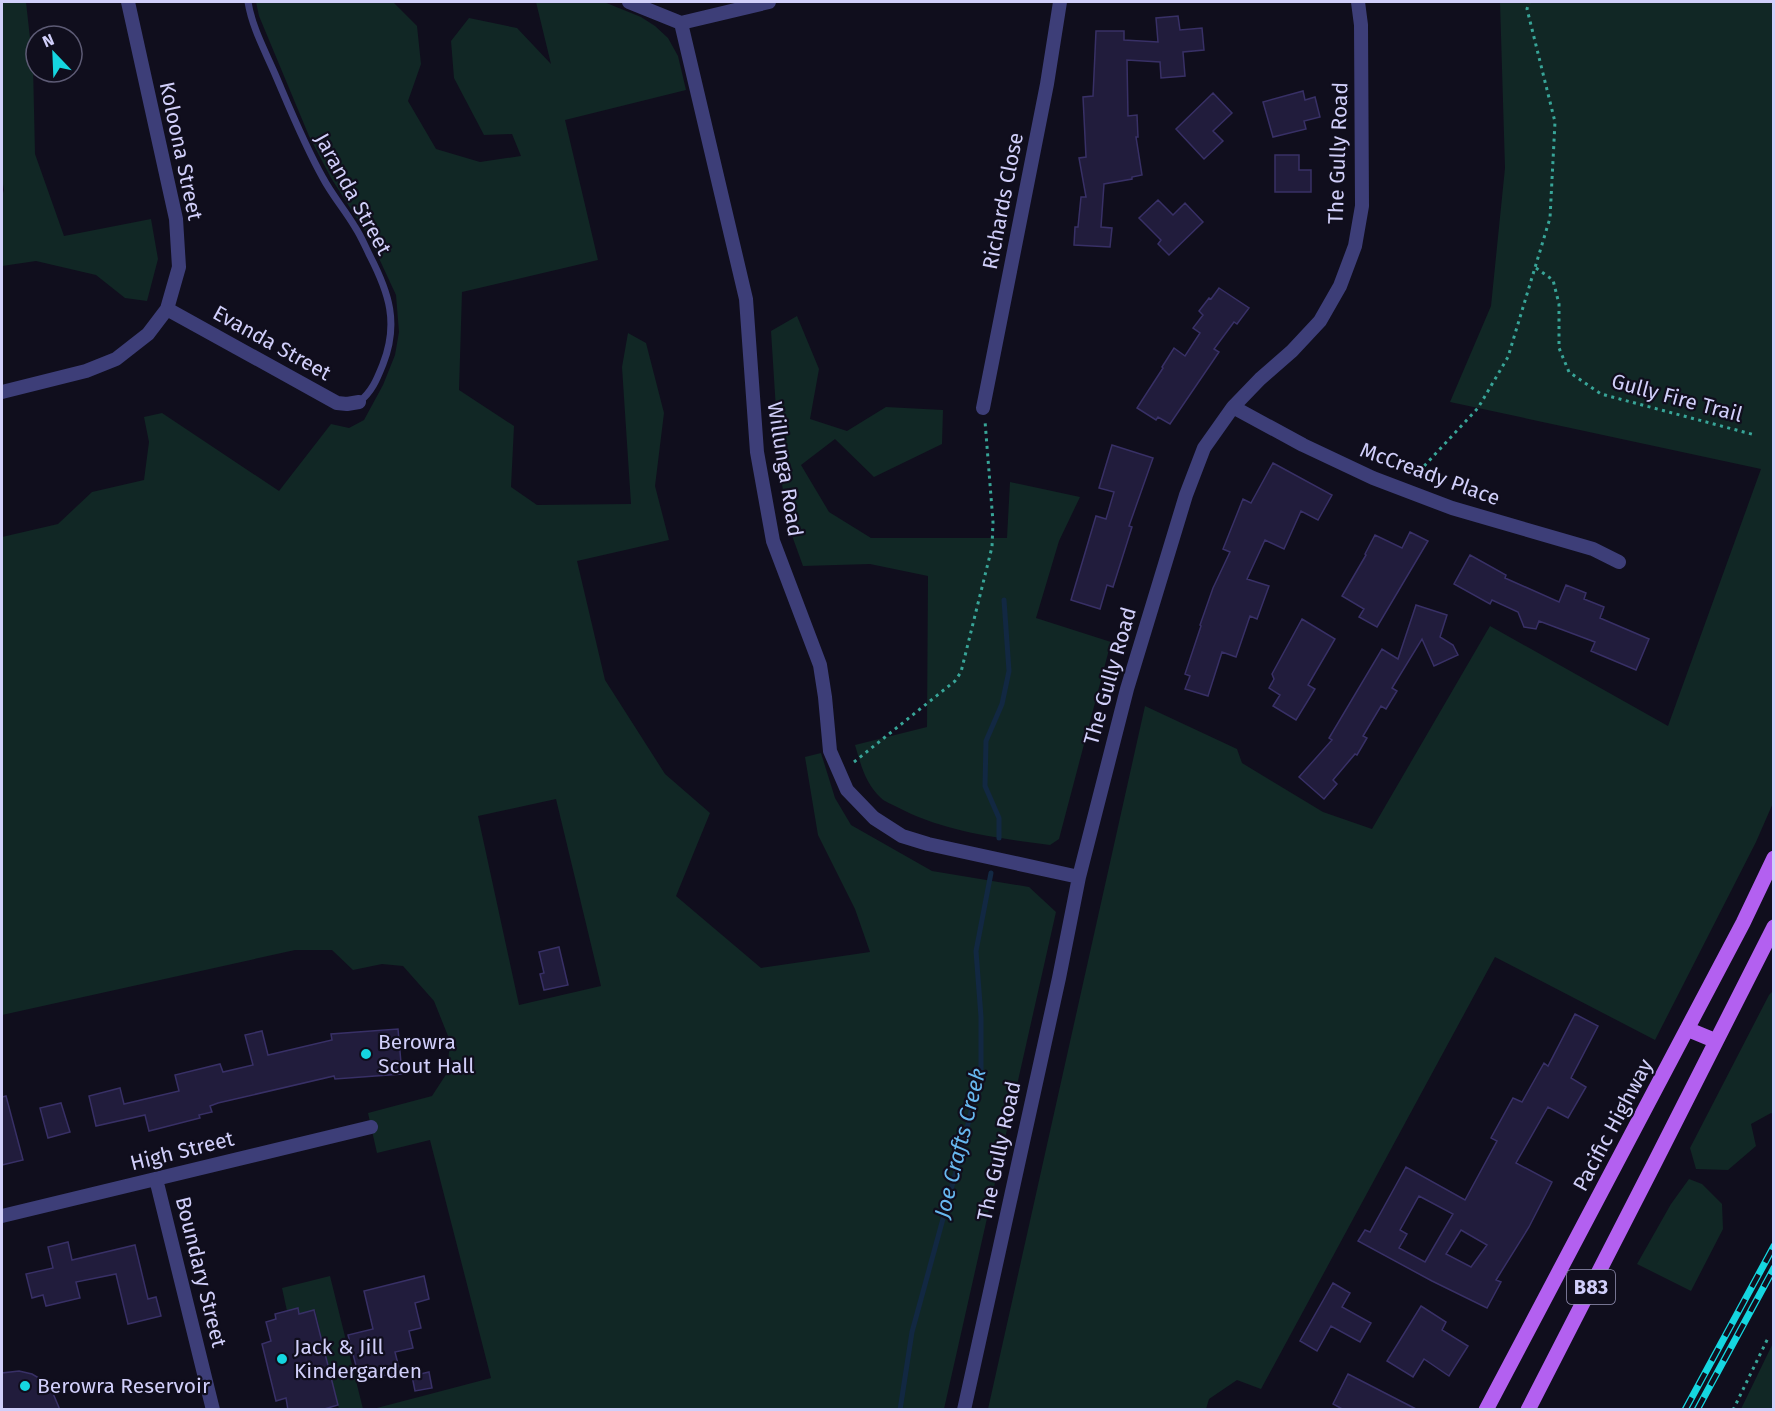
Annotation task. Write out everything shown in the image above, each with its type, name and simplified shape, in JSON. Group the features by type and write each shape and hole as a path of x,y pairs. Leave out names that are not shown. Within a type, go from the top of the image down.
{"main road":[{"name":"Pacific Highway","path":"1486,1410 1743,923 1773,858"},
{"name":"B83","path":"1528,1410 1773,927"},
{"path":"1687,1029 1716,1041"}],"street":[{"name":"Koloona Street","path":"128,2 176,219 179,267 167,309"},
{"path":"629,2 681,23 769,2"},
{"name":"Richards Close","path":"983,408 1047,84 1060,2"},
{"name":"The Gully Road","path":"964,1410 1079,877 1127,688 1186,495 1204,448 1233,407 1320,321 1340,286 1355,246 1362,206 1361,25 1358,2"},
{"name":"Willunga Road","path":"681,23 746,299 757,452 773,541 820,665 830,751 847,790 874,818 902,836 928,844 1079,877"},
{"path":"2,392 86,371 116,359 148,334 167,309"},
{"name":"Evanda Street","path":"167,309 337,403 359,402"},
{"name":"McCready Place","path":"1233,407 1303,445 1373,478 1452,508 1593,549 1619,562"},
{"name":"High Street","path":"2,1216 371,1127"},
{"name":"Boundary Street","path":"156,1179 213,1410"}],"lane":[{"name":"Jaranda Street","path":"248,2 257,33 306,146 324,180 356,229 387,294 391,314 391,332 386,357 375,385 359,402"}],"path":[{"path":"1402,489 1478,408 1508,357 1550,218 1555,122 1527,9 1529,2"},
{"name":"Gully Fire Trail","path":"1536,268 1553,280 1559,304 1559,348 1569,372 1601,394 1755,435"},
{"path":"854,762 955,681 961,672 992,547 989,453 983,408"},
{"path":"1733,1410 1768,1338"}],"green space":[{"path":"2,2 26,2 28,24 24,24 24,84 33,84 35,154 64,236 151,219 158,259 147,301 125,298 96,275 36,261 2,266 2,196 4,190 2,178"},
{"path":"256,2 393,2 417,26 421,64 408,101 436,149 480,162 521,156 512,134 484,135 454,78 451,41 469,18 517,28 551,64 536,2 604,2 641,17 655,26 668,38 678,56 686,90 565,120 598,260 462,292 459,390 514,426 511,487 537,505 631,504 622,367 628,333 646,343 664,413 655,486 669,540 577,561 605,680 665,774 710,813 676,896 761,968 870,952 855,909 818,835 805,757 821,753 835,798 851,825 932,871 1029,887 1056,912 944,1409 373,1409 491,1378 430,1140 377,1153 368,1113 432,1096 447,1073 450,1041 434,1001 403,966 382,964 353,970 332,950 295,950 2,1015 2,537 58,524 92,492 144,480 149,442 144,417 162,413 279,491 331,424 349,428 364,420 383,385 395,355 399,332 396,295 370,239 331,178 309,136 259,16","holes":["556,799 601,986 519,1005 478,816"]},
{"path":"1500,2 1773,2 1773,803 1756,842 1655,1040 1495,957 1261,1389 1237,1380 1209,1399 1206,1409 988,1409 1145,706 1237,749 1242,763 1323,812 1372,829 1490,626 1668,726 1761,469 1450,402 1491,306 1505,168"},
{"path":"797,316 819,369 810,419 847,431 886,407 943,410 942,444 874,477 835,439 801,465 829,512 871,538 1007,538 1010,482 1080,497 1059,541 1036,618 1111,642 1059,839 1050,845 972,833 915,816 884,801 867,780 855,745 927,727 928,576 870,564 803,566 790,530 780,473 771,331"},
{"path":"1773,991 1773,1114 1751,1124 1756,1146 1728,1170 1696,1169 1690,1148"},
{"path":"1689,1179 1702,1184 1722,1204 1723,1229 1691,1291 1637,1264 1671,1204"},
{"path":"330,1276 363,1409 339,1409 315,1310 299,1314 298,1308 287,1311 282,1288"},
{"path":"1773,1343 1773,1409 1741,1409"}],"building":[{"path":"1178,16 1180,30 1202,28 1204,50 1183,52 1185,76 1161,78 1160,62 1127,60 1128,116 1137,115 1138,137 1136,137 1142,175 1104,184 1101,227 1112,228 1110,247 1074,245 1081,197 1086,197 1079,158 1086,157 1083,97 1093,96 1096,31 1124,31 1124,40 1158,42 1156,18"},
{"path":"1303,91 1305,100 1315,97 1320,117 1304,121 1306,129 1273,137 1263,102"},
{"path":"1213,93 1232,113 1213,131 1223,141 1204,159 1176,129"},
{"path":"1275,155 1299,155 1299,170 1311,170 1311,192 1275,192"},
{"path":"1158,200 1173,215 1185,203 1203,222 1169,255 1158,244 1161,240 1139,218"},
{"path":"1219,288 1249,308 1237,324 1234,322 1214,349 1219,352 1170,424 1158,417 1156,420 1137,408 1174,348 1185,356 1200,333 1193,328 1203,315 1199,311"},
{"path":"1112,445 1153,458 1129,526 1132,527 1113,587 1107,585 1100,609 1071,600 1096,516 1106,519 1114,492 1099,488"},
{"path":"1273,463 1332,495 1318,520 1301,511 1284,549 1265,540 1247,579 1269,586 1257,619 1250,616 1236,657 1222,652 1208,696 1185,689 1190,676 1185,674 1200,625 1213,588 1230,552 1223,549 1243,499 1251,503"},
{"path":"1410,532 1428,541 1377,627 1359,617 1364,609 1342,596 1375,535 1402,548"},
{"path":"1470,555 1506,575 1505,578 1559,602 1566,585 1586,593 1584,599 1604,607 1600,618 1649,639 1636,670 1591,651 1595,642 1539,621 1536,629 1524,627 1518,612 1492,600 1490,604 1454,584"},
{"path":"1416,605 1447,615 1440,637 1453,645 1458,655 1434,666 1422,639 1392,688 1397,691 1386,709 1381,706 1363,736 1367,738 1357,755 1355,754 1333,780 1337,784 1324,799 1299,777 1332,740 1329,738 1382,649 1398,659"},
{"path":"1302,619 1335,639 1308,685 1315,689 1296,720 1273,706 1280,695 1269,688 1274,679 1272,674"},
{"path":"559,947 568,985 544,990 540,974 544,973 539,952"},
{"path":"1575,1014 1598,1026 1571,1078 1586,1087 1568,1118 1548,1107 1516,1163 1552,1182 1529,1227 1496,1280 1501,1282 1487,1308 1358,1241 1365,1230 1370,1232 1406,1167 1465,1200 1497,1141 1491,1138 1513,1098 1522,1102 1544,1063 1548,1066","holes":["1419,1196 1453,1214 1425,1262 1399,1248 1407,1234 1400,1230","1461,1230 1487,1245 1471,1267 1446,1254"]},
{"path":"398,1029 402,1074 335,1079 334,1076 218,1103 210,1106 212,1112 199,1115 200,1118 149,1131 145,1115 96,1126 89,1096 120,1088 124,1104 179,1091 175,1075 220,1064 223,1072 253,1065 245,1035 262,1031 268,1055 332,1040 331,1034"},
{"path":"6,1096 23,1160 2,1165 2,1097"},
{"path":"61,1103 70,1132 48,1138 40,1108"},
{"path":"68,1242 72,1260 135,1245 148,1299 156,1297 161,1316 128,1324 116,1274 76,1282 80,1298 46,1306 43,1295 32,1298 26,1274 53,1268 48,1247"},
{"path":"424,1276 429,1299 415,1303 421,1328 409,1331 413,1348 395,1352 400,1372 360,1381 348,1335 373,1329 364,1291"},
{"path":"1333,1283 1350,1293 1342,1307 1371,1323 1360,1342 1331,1326 1317,1351 1300,1341"},
{"path":"1421,1306 1446,1322 1442,1330 1468,1346 1449,1376 1424,1359 1413,1377 1387,1361"},
{"path":"298,1308 299,1314 314,1310 338,1405 321,1410 288,1410 286,1398 276,1401 262,1344 271,1341 266,1322 276,1319 275,1314"},
{"name":"Berowra Reservoir","path":"19,1371 32,1374 44,1381 52,1391 60,1410 2,1410 2,1373"},
{"path":"429,1372 432,1388 415,1391 412,1376"},
{"path":"1348,1374 1418,1410 1344,1410 1333,1404"}],"waterway":[{"name":"Joe Crafts Creek","path":"999,838 999,818 985,786 986,741 1002,704 1009,671 1004,600"},
{"name":"Joe Crafts Creek","path":"900,1410 912,1332 981,1070 981,1017 976,951 991,873"}],"railway":[{"path":"1685,1410 1774,1246"},
{"path":"1697,1410 1774,1268"}],"place":[{"name":"Berowra Scout Hall","path":"366,1054"},
{"name":"Jack & Jill Kindergarden","path":"282,1359"},
{"name":"Berowra Reservoir","path":"25,1386"}]}
